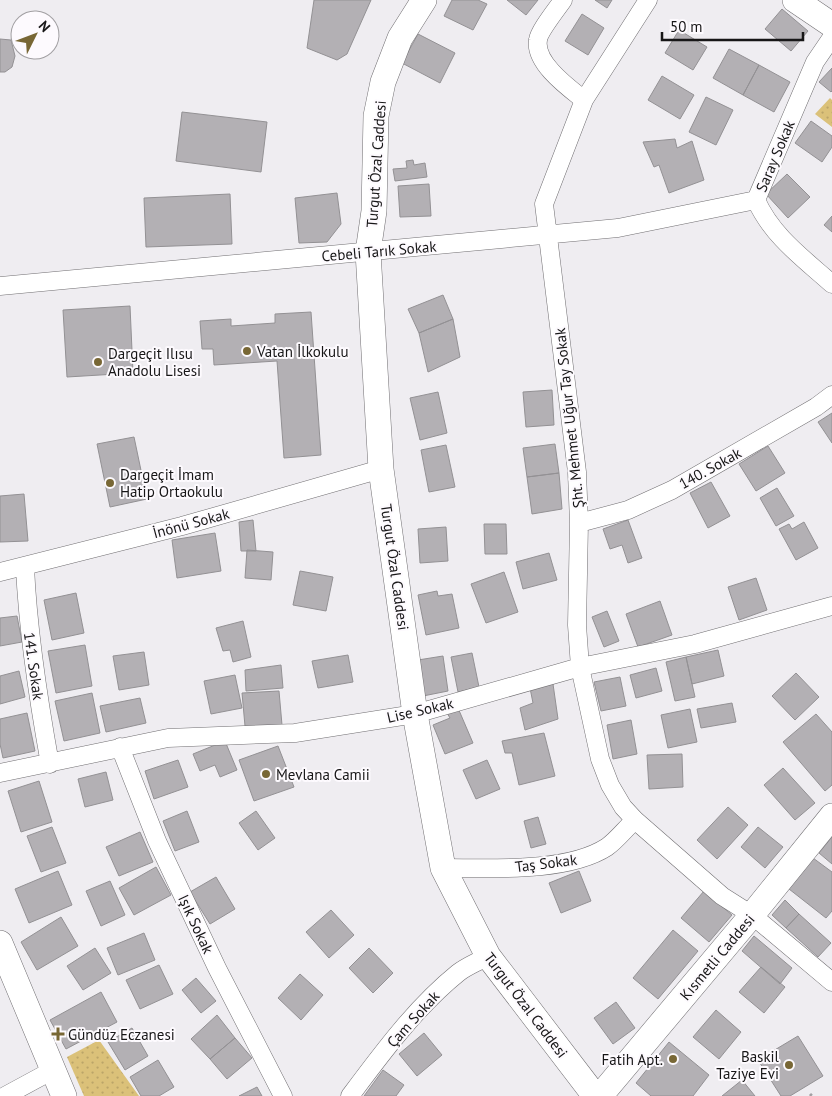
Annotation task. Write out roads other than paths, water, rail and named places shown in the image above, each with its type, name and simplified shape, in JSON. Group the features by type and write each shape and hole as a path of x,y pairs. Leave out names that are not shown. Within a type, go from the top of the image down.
{"street":[{"name":"Turgut Özal Caddesi","path":"424,0 400,38 383,82 376,116 374,211 368,252 381,469 415,714 443,868 488,956 595,1096"},
{"path":"563,0 538,39 540,54 559,81 584,100"},
{"name":"Şht. Mehmet Uğur Tay Sokak","path":"648,0 584,100 544,204 576,462 580,523 577,625 580,667 600,759 610,785 623,807 635,820 722,896 752,915 832,982"},
{"path":"795,0 832,25"},
{"name":"Saray Sokak","path":"832,37 815,62 756,200 768,223 786,244 832,284"},
{"name":"Cebeli Tarık Sokak","path":"0,286 618,228 756,200"},
{"name":"140. Sokak","path":"580,523 628,510 672,490 816,407 832,395"},
{"name":"İnönü Sokak","path":"0,572 201,521 381,469"},
{"name":"141. Sokak","path":"25,566 28,624 38,699 50,764"},
{"name":"Lise Sokak","path":"0,773 168,738 295,733 415,714 580,667 694,644 832,606"},
{"name":"Işık Sokak","path":"120,747 161,850 217,968 283,1096"},
{"name":"Kısmetli Caddesi","path":"600,1096 752,915 832,816"},
{"name":"Taş Sokak","path":"443,868 516,868 578,860 607,846 635,820"},
{"path":"0,943 64,1096"},
{"name":"Çam Sokak","path":"350,1096 382,1053 435,994 459,972 488,956"},
{"path":"6,1096 53,1070"}],"place":[{"name":"Vatan İlkokulu","path":"247,351"},
{"name":"Dargeçit Ilısu Anadolu Lisesi","path":"98,362"},
{"name":"Dargeçit İmam Hatip Ortaokulu","path":"110,483"},
{"name":"Mevlana Camii","path":"266,774"},
{"name":"Gündüz Eczanesi","path":"58,1034"},
{"name":"Fatih Apt.","path":"673,1059"},
{"name":"Baskil Taziye Evi","path":"789,1065"}]}
